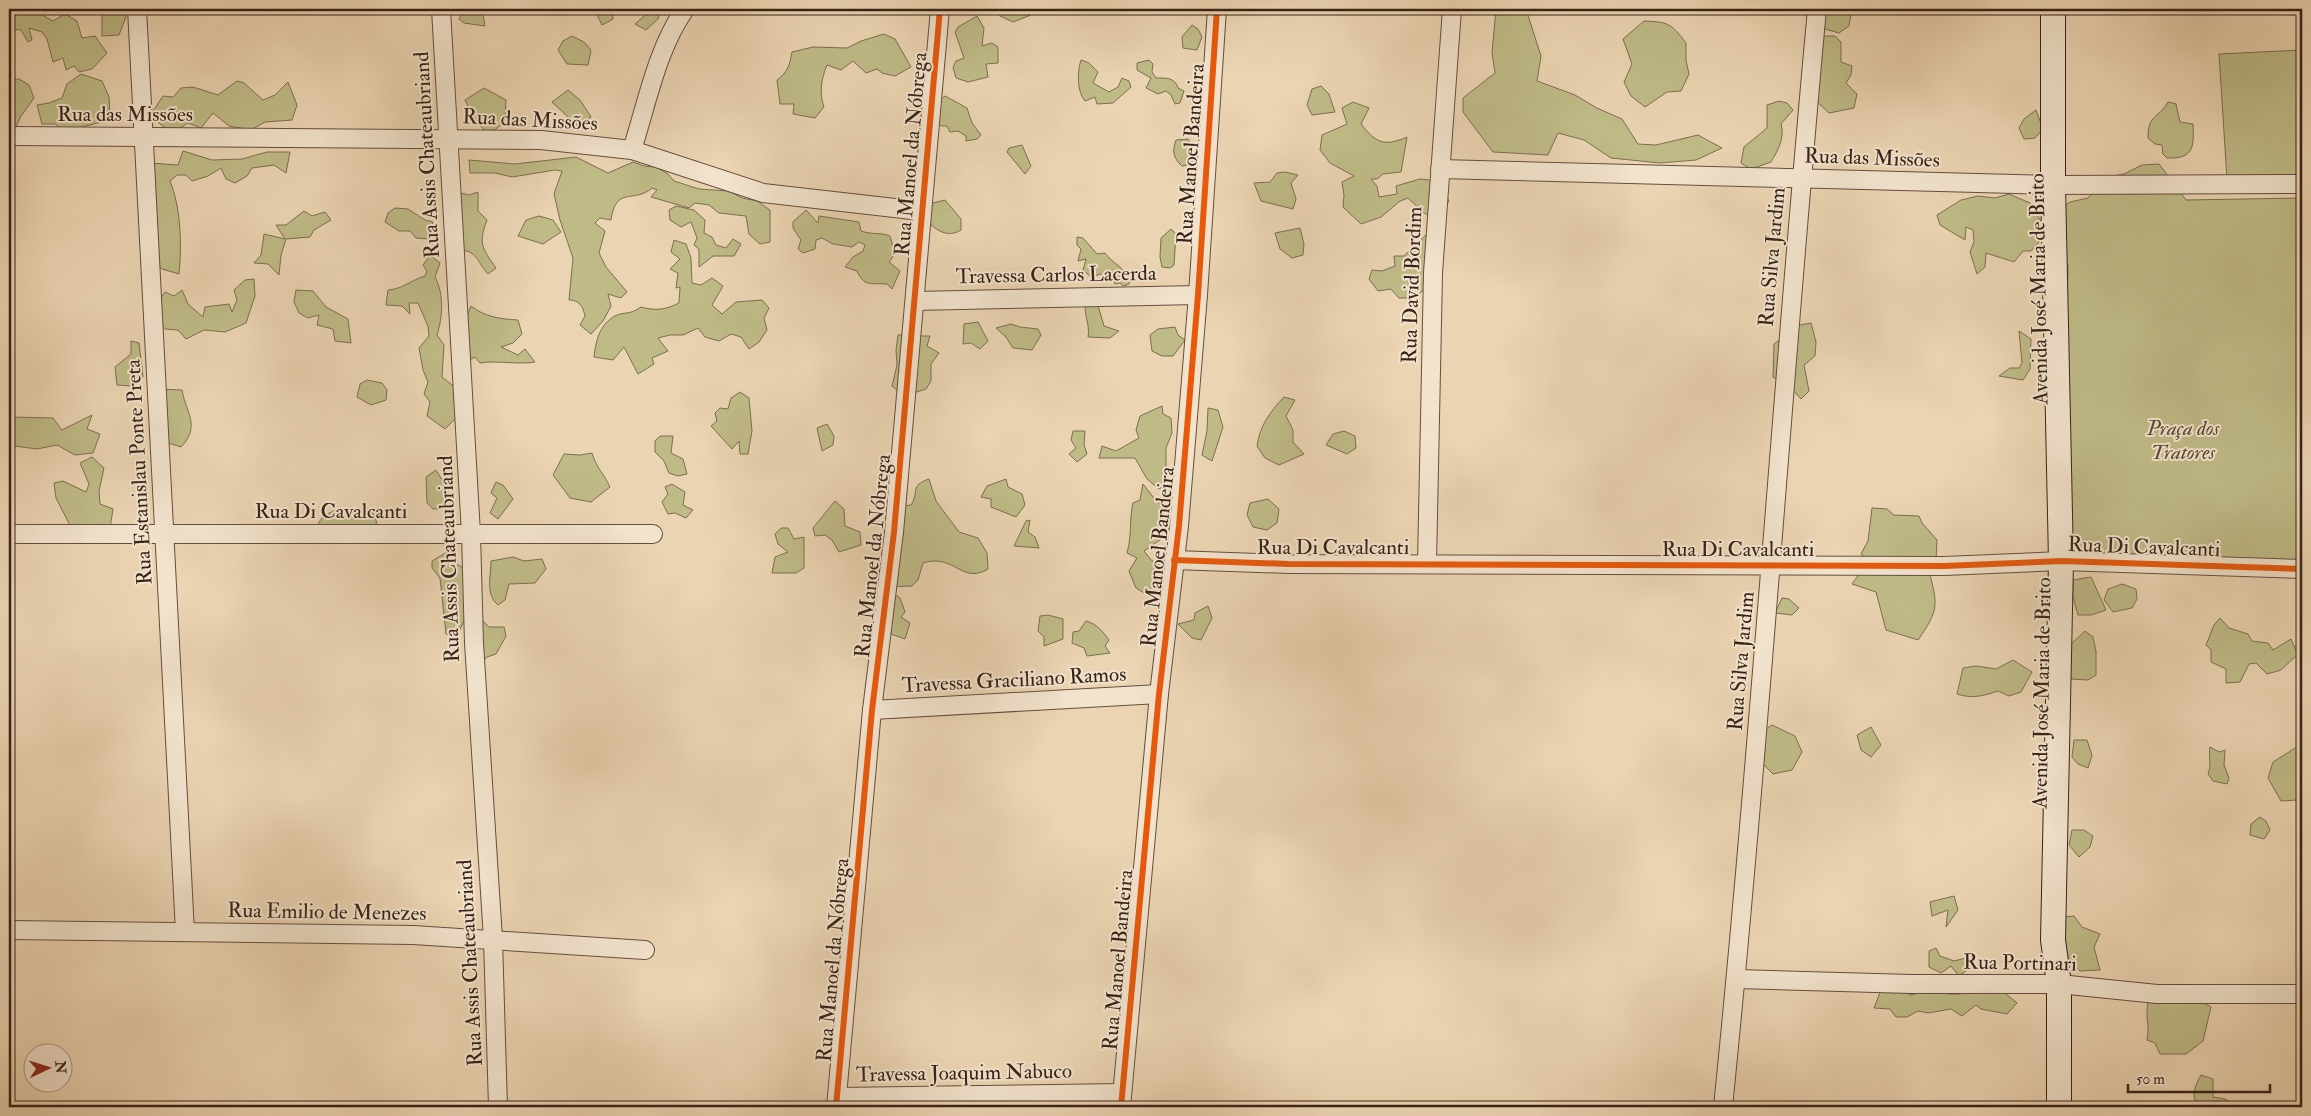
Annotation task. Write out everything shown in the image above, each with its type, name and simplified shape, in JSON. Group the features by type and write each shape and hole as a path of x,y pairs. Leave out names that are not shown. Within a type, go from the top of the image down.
{"main road":[{"name":"Avenida José Maria de Brito","path":"2054,9 2053,186 2061,561 2053,940 2059,984 2059,1107"}],"street":[{"name":"Rua Estanislau Ponte Preta","path":"137,9 185,932"},
{"name":"Rua Assis Chateaubriand","path":"441,9 471,534 475,653 493,940 498,1107"},
{"path":"632,150 661,60 677,20 685,9"},
{"name":"Rua Manoel da Nóbrega","path":"837,1102 872,710 894,532 940,9"},
{"name":"Rua Manoel Bandeira","path":"1121,1100 1198,294 1217,9"},
{"name":"Rua David Bordim","path":"1427,564 1433,273 1452,9"},
{"name":"Rua Silva Jardim","path":"1723,1107 1736,979 1801,178 1817,9"},
{"name":"Rua das Missões","path":"9,136 541,140 632,150 763,193 922,211"},
{"name":"Rua das Missões","path":"1440,169 2053,186 2302,184"},
{"name":"Travessa Carlos Lacerda","path":"915,301 1198,294"},
{"name":"Rua Di Cavalcanti","path":"9,534 653,534"},
{"name":"Rua Di Cavalcanti","path":"1174,560 1288,564 1771,566 1944,566 2061,561 2302,569"},
{"name":"Travessa Graciliano Ramos","path":"872,710 1159,694"},
{"name":"Rua Emilio de Menezes","path":"9,930 413,935 645,950"},
{"name":"Rua Portinari","path":"1736,979 1912,984 2059,984 2157,994 2302,994"},
{"name":"Travessa Joaquim Nabuco","path":"837,1102 1121,1100"}],"green space":[{"path":"13,9 26,9 27,11 38,9 44,16 53,21 65,14 77,21 82,38 95,36 107,53 92,69 79,72 74,66 66,70 63,58 53,62 47,39 42,32 29,28 32,40 28,42 21,30 13,29 9,23 9,13"},
{"path":"102,9 124,9 126,17 119,35 102,36"},
{"path":"464,9 482,9 485,26 464,23 459,19"},
{"path":"599,9 612,9 613,19 602,25 598,17"},
{"path":"652,9 660,9 661,12 658,19 646,30 635,24"},
{"path":"998,9 1030,10 1031,15 1013,22 1000,16"},
{"path":"1496,9 1526,9 1541,56 1537,81 1575,95 1597,108 1622,119 1638,144 1656,145 1698,135 1722,148 1696,160 1660,163 1611,158 1584,140 1558,133 1548,155 1493,152 1463,112 1463,98 1495,73 1492,53"},
{"path":"1822,9 1841,9 1841,11 1851,14 1849,26 1839,33 1825,29 1821,17"},
{"path":"977,16 984,28 982,46 992,43 998,47 998,63 986,64 988,77 968,82 956,78 953,67 956,61 964,58 955,32 958,27"},
{"path":"1644,21 1664,23 1681,36 1686,43 1686,60 1689,74 1681,91 1667,92 1645,107 1631,96 1624,82 1632,64 1623,39"},
{"path":"1192,25 1198,29 1202,37 1197,50 1183,48 1182,37"},
{"path":"884,34 895,39 911,67 895,76 882,73 877,69 866,73 853,61 841,70 827,65 821,86 824,107 815,118 793,114 794,104 780,104 777,80 788,68 792,52 813,47 847,48 861,41"},
{"path":"572,36 584,42 591,50 588,65 567,64 558,50 563,41"},
{"path":"1825,36 1835,36 1841,42 1841,62 1852,66 1851,75 1846,83 1857,94 1854,108 1829,113 1815,100 1818,42"},
{"path":"2302,50 2302,178 2227,179 2219,54"},
{"path":"1081,60 1089,63 1098,72 1093,83 1109,92 1118,87 1122,78 1129,81 1131,87 1113,103 1097,104 1095,97 1085,101 1080,92 1078,82"},
{"path":"1149,60 1153,64 1152,72 1156,78 1172,80 1177,84 1178,88 1184,91 1180,103 1175,104 1171,95 1166,91 1158,94 1146,88 1151,78 1137,70 1137,63"},
{"path":"81,74 102,81 109,97 110,115 102,122 65,131 55,124 42,124 37,105 62,98 67,84"},
{"path":"19,79 29,85 34,98 21,116 13,133 9,129 9,80"},
{"path":"237,81 244,83 263,100 275,95 288,82 297,105 292,120 265,122 251,130 229,126 213,113 201,128 188,123 172,133 150,116 163,96 173,97 181,88 193,87 218,95"},
{"path":"1321,86 1329,94 1335,112 1312,115 1307,105 1312,89"},
{"path":"484,88 506,100 505,121 495,130 485,131 473,117 465,100"},
{"path":"568,90 580,100 591,117 580,128 552,102"},
{"path":"945,96 967,108 972,123 981,135 977,139 966,141 966,136 958,131 950,132 947,126 941,126 933,120 935,103"},
{"path":"1779,101 1787,103 1793,110 1781,124 1782,134 1778,148 1771,162 1751,169 1741,163 1744,147 1767,128 1767,105"},
{"path":"1353,102 1369,108 1361,124 1376,139 1392,142 1407,137 1401,172 1383,174 1377,179 1371,179 1377,186 1379,197 1397,194 1396,186 1420,179 1439,181 1449,201 1436,221 1408,198 1400,201 1381,217 1361,224 1343,207 1342,182 1354,176 1330,163 1320,150 1322,135 1347,124 1342,108"},
{"path":"2168,102 2176,104 2180,122 2193,124 2193,139 2190,150 2187,154 2176,158 2167,158 2163,154 2162,145 2155,144 2148,138 2148,130 2152,120"},
{"path":"2036,110 2043,129 2035,138 2024,139 2019,128 2024,119"},
{"path":"1188,139 1197,156 1195,163 1182,166 1175,157 1175,144 1176,140"},
{"path":"1022,145 1031,166 1025,174 1007,152 1009,148"},
{"path":"183,151 212,160 242,159 267,152 290,152 286,173 274,165 252,168 247,176 235,183 226,179 221,168 208,176 192,181 186,175 177,175 170,181 174,192 180,227 179,274 162,269 149,258 150,163 178,165"},
{"path":"576,157 608,173 633,162 644,166 656,167 668,174 674,181 699,189 729,191 742,198 757,201 770,210 770,242 760,244 749,234 746,216 719,213 709,205 695,203 689,208 651,197 657,190 652,188 645,193 621,199 613,209 611,220 600,218 595,223 605,231 599,253 606,267 627,292 621,298 608,294 611,306 603,321 591,334 580,325 585,316 582,307 578,302 569,300 573,258 560,220 554,194 562,171 555,170 512,177 495,173 470,173 469,160 515,164"},
{"name":"Praça dos Tratores","path":"2159,164 2186,200 2302,198 2302,560 2061,558 2068,265 2047,243 2049,216 2070,202 2088,198 2107,177 2124,174 2142,165"},
{"path":"1285,172 1298,175 1291,183 1296,199 1293,209 1261,201 1254,183 1270,182 1277,173"},
{"path":"478,192 478,211 487,220 482,240 483,246 496,268 488,274 473,254 464,250 457,250 455,206 461,193 469,195"},
{"path":"2009,194 2030,203 2045,228 2039,242 2031,251 2023,251 2014,262 1986,253 1985,267 1977,274 1970,252 1974,242 1973,230 1966,227 1965,240 1940,225 1937,215 1961,200 1978,196 1995,198"},
{"path":"945,200 961,219 961,230 952,233 943,232 927,221 929,204"},
{"path":"676,206 694,210 705,220 704,233 712,237 716,245 726,248 733,239 741,244 734,256 713,256 699,267 699,249 694,245 697,238 691,222 681,227 670,220 669,210"},
{"path":"395,208 408,209 425,220 433,222 428,239 416,238 410,231 399,231 385,222 388,213"},
{"path":"806,210 818,223 819,216 859,222 861,231 890,236 895,254 889,262 900,271 892,289 887,284 865,282 857,271 845,267 853,257 863,251 865,245 859,242 852,247 833,244 822,238 816,240 815,249 803,253 798,249 801,240 793,228 793,222"},
{"path":"304,211 312,216 325,212 331,220 314,230 310,237 286,239 281,255 279,275 268,264 254,263 261,255 264,234 285,239 276,225 286,225"},
{"path":"539,216 553,220 561,232 543,244 518,236 526,220"},
{"path":"1300,228 1304,244 1303,255 1292,258 1280,249 1275,233"},
{"path":"1171,229 1176,234 1174,265 1170,268 1162,267 1160,257 1161,238"},
{"path":"1426,235 1435,243 1425,288 1415,298 1399,298 1391,289 1378,291 1369,279 1372,270 1382,271 1395,266 1394,256 1404,256"},
{"path":"1077,237 1083,238 1097,254 1105,253 1124,272 1120,277 1131,278 1129,284 1123,286 1120,283 1115,284 1113,278 1104,279 1101,274 1091,277 1083,270 1086,259 1078,261 1081,249 1077,245"},
{"path":"674,240 686,244 691,258 692,283 701,285 712,278 723,286 712,305 722,314 736,302 762,300 769,308 764,318 767,330 759,342 749,349 741,337 731,334 719,341 705,337 698,328 683,335 670,335 658,338 668,351 652,358 654,364 638,374 624,347 613,360 594,357 597,339 602,329 615,316 633,312 641,307 660,309 679,303 680,287 676,288 678,273 670,269 680,259 671,252"},
{"path":"430,255 440,263 435,277 441,298 441,313 437,335 444,345 442,377 461,392 460,414 445,429 427,416 430,402 424,394 428,382 423,370 419,348 429,336 428,326 418,303 409,303 410,314 402,306 386,305 388,290 398,288 425,276 427,271 423,265"},
{"path":"254,279 255,296 246,323 225,332 204,330 186,339 178,330 165,329 159,322 156,305 165,292 174,296 182,290 188,304 203,317 205,307 229,304 232,312 237,300 234,290 245,280"},
{"path":"296,290 313,291 326,307 348,319 351,343 335,341 333,329 317,325 319,315 308,318 299,313 294,302"},
{"path":"1097,302 1104,326 1119,331 1110,338 1088,337 1085,306"},
{"path":"471,306 493,317 518,320 522,334 513,343 501,347 518,355 525,349 535,362 480,363 475,357 464,363 466,319"},
{"path":"978,322 988,341 980,349 971,343 963,344 964,324"},
{"path":"1811,323 1816,342 1815,356 1804,365 1809,391 1801,399 1791,388 1773,377 1774,344 1800,325"},
{"path":"1011,324 1038,329 1041,335 1032,350 1013,348 1006,337 996,328"},
{"path":"1175,327 1178,335 1185,340 1173,356 1162,356 1152,351 1150,335 1158,329"},
{"path":"2019,331 2031,339 2030,369 2023,380 1999,376 2010,368 2019,368 2022,363"},
{"path":"916,334 930,336 927,346 939,353 931,364 931,381 926,389 904,396 892,386 897,365 898,335"},
{"path":"131,341 139,343 143,377 131,386 117,385 115,367 131,354"},
{"path":"367,380 382,383 387,390 386,400 371,405 357,397 360,384"},
{"path":"159,389 182,390 191,426 187,439 181,447 165,442"},
{"path":"740,392 749,398 752,431 748,454 740,454 739,441 732,449 711,426 717,421 715,413 720,408 728,409 731,398"},
{"path":"1284,397 1295,400 1286,416 1293,430 1293,442 1304,454 1279,465 1265,458 1257,446 1258,438 1266,419"},
{"path":"1162,406 1163,414 1171,418 1172,433 1166,448 1168,483 1159,489 1147,479 1135,458 1099,458 1102,446 1116,451 1139,438 1136,430 1140,416"},
{"path":"1208,408 1218,410 1223,427 1212,461 1202,455 1207,431"},
{"path":"92,415 87,429 100,434 93,453 75,455 57,445 37,449 14,446 9,449 9,417 53,418 62,430"},
{"path":"827,424 834,436 833,445 822,451 817,428"},
{"path":"1073,431 1085,431 1084,445 1087,454 1077,462 1069,454 1076,448 1071,440"},
{"path":"1344,431 1355,436 1356,448 1347,454 1326,445 1333,434"},
{"path":"660,436 673,436 671,453 683,459 687,474 678,476 669,473 664,461 655,452 655,441"},
{"path":"592,453 610,487 591,502 570,498 553,475 564,454 580,455"},
{"path":"92,457 104,468 99,491 100,504 113,509 110,528 100,534 90,525 76,537 56,498 54,483 63,481 86,492 89,484 80,463"},
{"path":"436,470 448,490 445,509 433,509 427,503 426,477"},
{"path":"929,479 936,501 959,532 978,538 987,553 988,569 979,573 971,573 943,562 934,561 923,563 918,580 912,586 885,587 877,575 879,563 889,548 896,507 911,505 919,484"},
{"path":"1006,479 1008,487 1022,494 1025,505 1016,517 991,507 991,499 981,497 987,486"},
{"path":"496,482 503,485 513,499 498,519 490,513 497,498 491,493"},
{"path":"672,484 685,492 683,505 693,510 686,518 675,513 668,514 662,502 668,494 665,487"},
{"path":"1143,484 1157,502 1165,506 1170,533 1144,551 1151,560 1163,567 1167,583 1159,593 1147,595 1136,588 1129,571 1137,558 1127,553 1133,503 1140,500"},
{"path":"1268,499 1279,509 1277,523 1267,530 1253,527 1247,515 1250,503"},
{"path":"835,501 844,509 845,526 860,532 861,545 839,552 832,540 825,535 815,536 813,528"},
{"path":"1872,508 1887,509 1894,515 1919,516 1922,523 1937,540 1936,560 1929,571 1935,607 1930,621 1918,640 1886,630 1876,592 1852,584 1869,561 1861,554 1868,541"},
{"path":"359,509 372,511 377,523 343,537 332,544 317,533 318,524 328,514 336,510 346,517"},
{"path":"1030,520 1028,532 1035,537 1039,548 1014,546 1026,521"},
{"path":"781,528 788,528 794,539 804,537 804,568 796,573 772,573 775,557 788,552 778,544 775,534"},
{"path":"449,551 456,563 471,574 470,609 456,637 446,634 440,578 432,568 432,561"},
{"path":"513,557 524,561 542,559 546,569 535,583 509,584 505,600 498,605 491,596 490,590 491,561"},
{"path":"2091,577 2106,610 2091,615 2078,615 2073,597 2073,580"},
{"path":"2122,584 2136,589 2137,599 2132,608 2113,612 2104,600 2108,589"},
{"path":"894,594 900,598 905,612 901,617 910,623 905,639 888,633"},
{"path":"1782,598 1789,599 1799,608 1792,615 1775,613"},
{"path":"1208,606 1212,618 1201,640 1192,638 1178,624 1194,620 1195,613"},
{"path":"1048,615 1063,619 1063,639 1044,646 1044,637 1038,631 1040,616"},
{"path":"2220,618 2229,628 2248,634 2252,641 2268,643 2273,650 2291,639 2298,654 2281,670 2267,674 2256,663 2249,664 2240,682 2226,683 2226,669 2211,662 2211,650 2206,645 2214,625"},
{"path":"483,621 489,627 504,627 506,636 496,654 487,657 482,662 464,644 473,633 474,622"},
{"path":"1086,621 1097,626 1109,640 1105,646 1110,653 1087,656 1084,648 1072,643 1073,632 1079,631"},
{"path":"2085,631 2093,637 2096,651 2096,675 2088,680 2071,679 2066,666 2069,646"},
{"path":"2013,660 2032,672 2021,692 2009,696 1998,691 1978,696 1957,694 1963,668 1976,666 1996,669"},
{"path":"1772,725 1795,736 1802,752 1792,770 1773,774 1762,763 1760,733"},
{"path":"1871,727 1881,745 1871,757 1861,750 1857,735"},
{"path":"2074,740 2087,740 2092,755 2088,768 2078,764 2072,757"},
{"path":"2210,747 2219,752 2225,750 2224,765 2229,778 2227,784 2213,781 2208,774"},
{"path":"2297,747 2302,750 2302,791 2297,800 2281,801 2268,778 2273,762"},
{"path":"2260,817 2266,821 2270,830 2264,839 2250,835 2251,824"},
{"path":"2072,830 2084,830 2093,836 2090,847 2079,857 2069,845"},
{"path":"1954,896 1958,910 1946,927 1948,910 1932,916 1930,902"},
{"path":"2074,916 2082,927 2100,934 2094,947 2100,970 2080,971 2068,960 2055,940 2063,917"},
{"path":"1936,948 1940,956 1954,961 1966,958 1974,965 1959,976 1951,966 1941,973 1929,967 1929,951"},
{"path":"1883,985 1912,995 1929,989 1957,994 1970,992 1983,985 1997,987 2017,1003 2007,1014 1981,1009 1976,1005 1962,1016 1951,1009 1928,1013 1918,1011 1907,1017 1896,1017 1890,1009 1874,1008"},
{"path":"2162,996 2198,1000 2211,1007 2203,1041 2186,1054 2160,1054 2155,1043 2147,1040 2148,1003"},
{"path":"2201,1075 2213,1079 2213,1097 2225,1099 2235,1105 2234,1107 2199,1107 2194,1095 2195,1087"}],"cycle path":[{"path":"836,1107 872,710 894,532 940,9"},
{"path":"1121,1107 1159,694 1179,526 1198,295 1217,9"},
{"path":"1174,560 1288,564 1944,566 2061,561 2302,569"}]}
